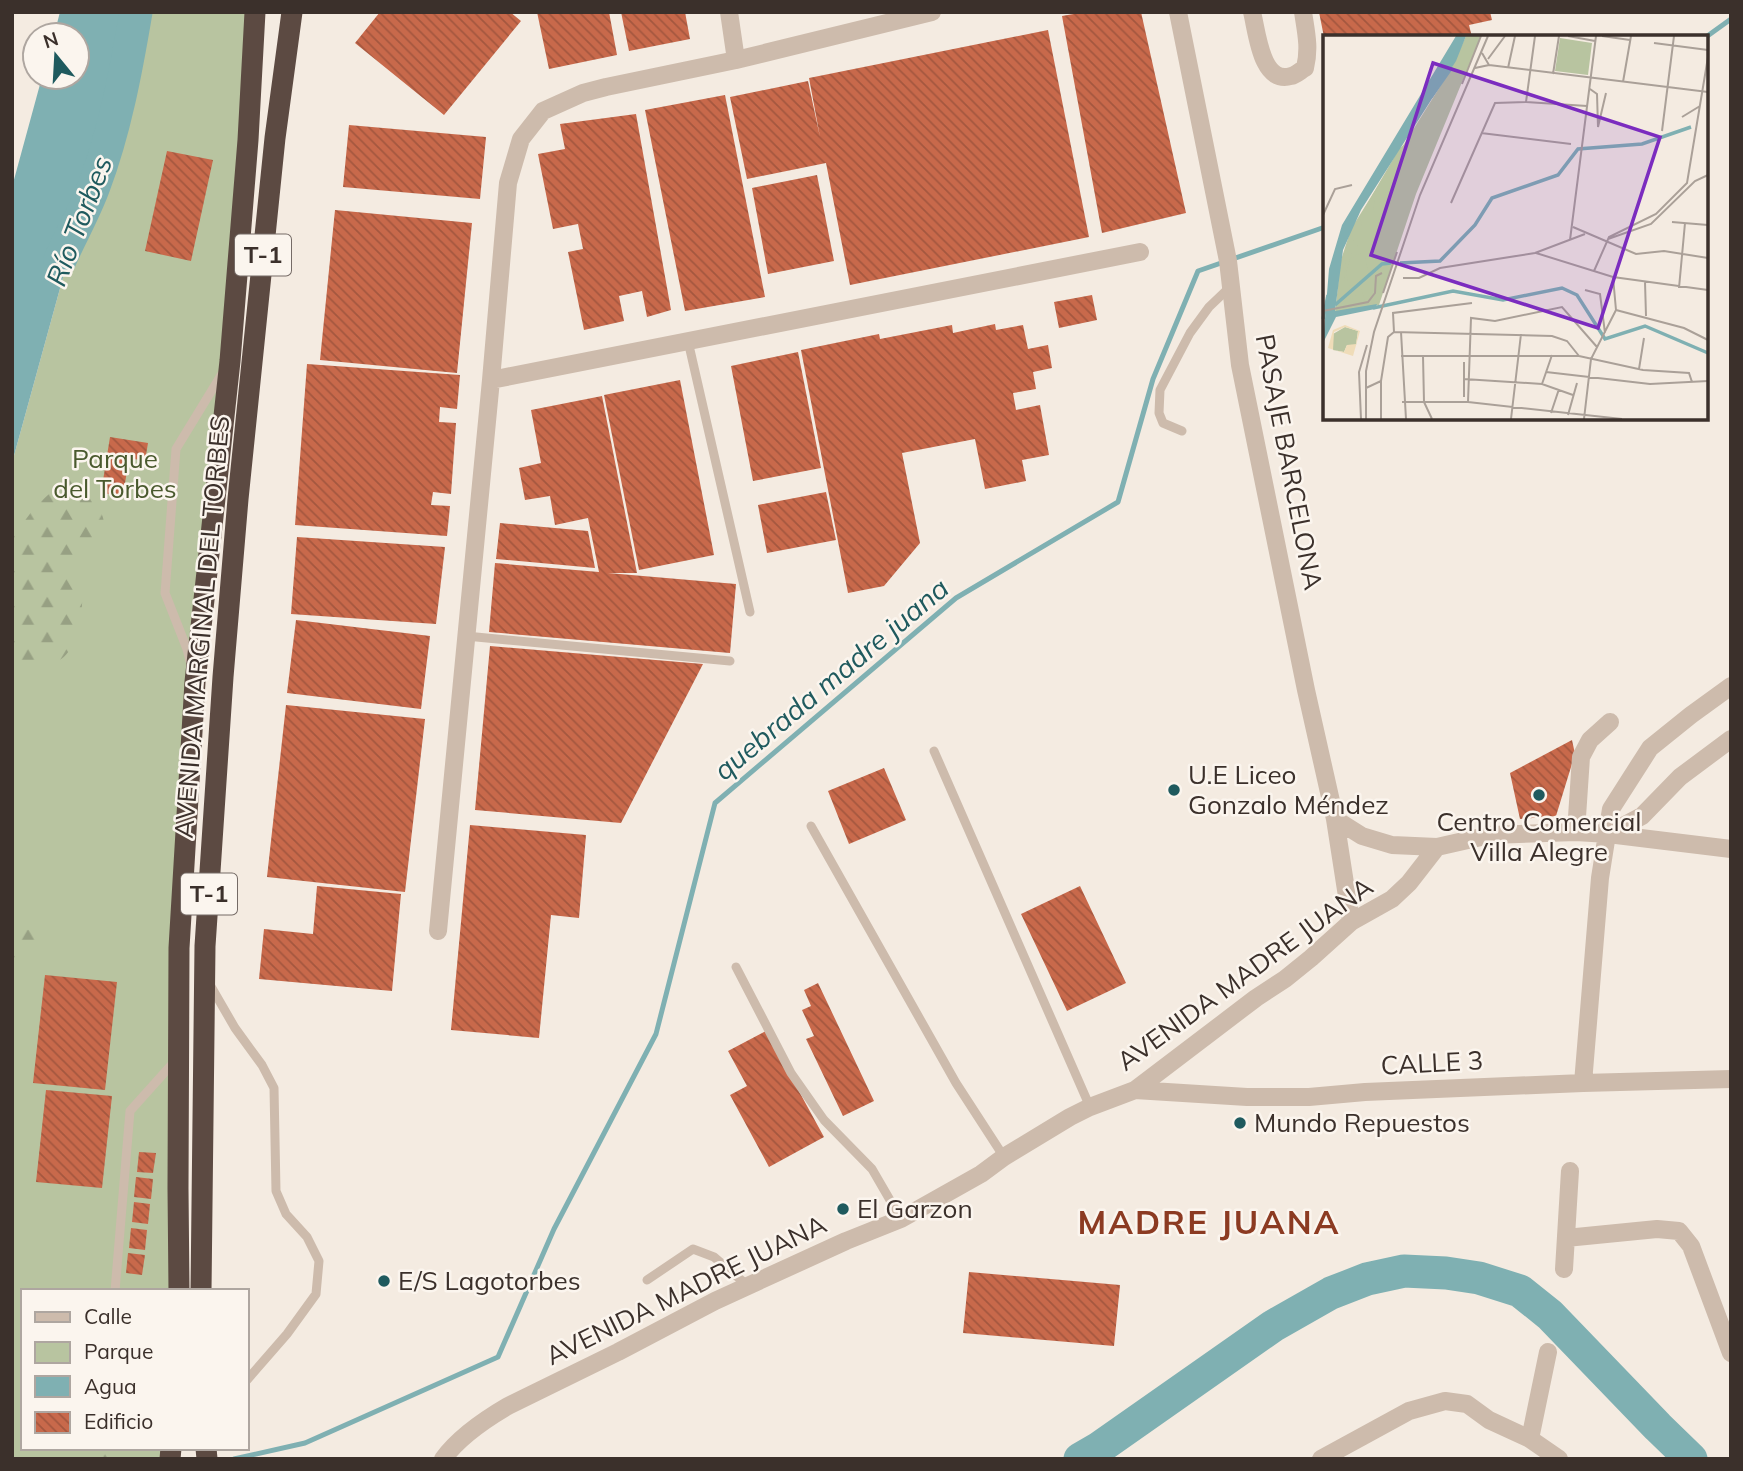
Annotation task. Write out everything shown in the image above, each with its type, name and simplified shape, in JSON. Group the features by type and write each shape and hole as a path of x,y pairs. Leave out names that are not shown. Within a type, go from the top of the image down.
{"highway":[{"name":"AVENIDA MARGINAL DEL TORBES","path":"179,1289 179,948 195,682 230,361 248,140 255,12"},
{"name":"AVENIDA MARGINAL DEL TORBES","path":"201,1289 204,975 223,677 238,499 275,138 292,12"}],"street":[{"path":"729,12 736,60"},
{"path":"438,931 508,183 521,139 543,111 583,93 736,60 932,12"},
{"name":"PASAJE BARCELONA","path":"1178,12 1228,261 1240,365 1335,819 1351,922"},
{"path":"1252,12 1264,62 1270,71 1278,76 1290,77 1306,68 1308,42 1303,12"},
{"path":"491,380 1140,253"},
{"path":"1583,1083 1600,878 1611,809 1650,748 1731,686"},
{"path":"1576,832 1581,757 1590,740 1610,722"},
{"path":"1608,834 1642,816 1680,777 1731,739"},
{"path":"1335,819 1362,836 1392,845 1437,847 1490,835 1576,832 1731,849"},
{"name":"AVENIDA MADRE JUANA","path":"443,1459 467,1434 508,1406 715,1300 901,1219 1090,1107 1135,1090 1227,1019 1285,979 1351,922 1392,899 1409,883 1437,847"},
{"name":"CALLE 3","path":"1135,1090 1247,1097 1309,1097 1365,1092 1731,1079"},
{"path":"1564,1269 1570,1171"},
{"path":"1566,1238 1657,1228 1679,1231 1690,1246 1731,1353"},
{"path":"1531,1439 1548,1352"},
{"path":"1321,1459 1409,1411 1446,1401 1467,1404 1489,1420 1531,1439 1559,1459"}],"lane":[{"path":"1182,431 1164,423 1159,413 1160,390 1190,333 1209,307 1231,286"},
{"path":"688,341 750,612"},
{"path":"195,682 187,649 165,593 176,449 230,361"},
{"path":"466,636 730,661"},
{"path":"934,751 1090,1107"},
{"path":"811,826 956,1083 1004,1157"},
{"path":"736,967 791,1073 824,1120 872,1169 901,1219"},
{"path":"204,975 274,1088 276,1191 286,1214 307,1237 319,1261 316,1294 287,1334 248,1379"},
{"path":"115,1289 130,1111 178,1057"},
{"path":"647,1280 694,1249 714,1257 747,1285"}],"green space":[{"name":"Parque del Torbes","path":"136,12 255,12 195,682 179,1289 21,1289 21,1450 171,1450 170,1459 12,1459 12,463"},
{"path":"75,470 82,470 91,480 91,497 104,525 100,537 82,553 76,564 82,605 74,629 73,643 68,652 55,662 40,665 12,663 12,538 35,507"},
{"path":"12,929 37,932 47,940 18,960 21,981 12,988"},
{"path":"109,1451 131,1452 139,1459 84,1459"}],"water":[{"path":"60,12 136,12 12,463 12,187 38,91 91,91 91,21 58,21"}],"building":[{"path":"380,12 510,12 521,21 444,115 355,43"},
{"path":"537,12 609,12 617,55 549,69"},
{"path":"621,12 685,12 690,39 629,51"},
{"path":"1085,12 1141,12 1186,213 1102,233 1062,16"},
{"path":"1319,12 1490,12 1492,20 1469,25 1472,35 1324,35"},
{"path":"1048,30 1089,237 850,285 826,163 747,179 730,97 808,81 820,137 809,78"},
{"path":"725,95 765,297 685,311 645,110"},
{"path":"636,114 671,310 647,317 642,291 619,296 624,321 584,330 568,252 583,249 578,224 553,229 538,154 565,149 560,124"},
{"path":"349,125 486,137 480,199 343,187"},
{"path":"167,151 213,160 191,261 145,251"},
{"path":"817,175 834,261 768,274 752,188"},
{"path":"335,210 472,223 457,373 320,360"},
{"path":"1092,295 1097,320 1059,328 1054,302"},
{"path":"995,324 996,330 1023,325 1028,349 1048,345 1052,368 1033,372 1036,389 1013,393 1016,410 1040,405 1049,455 1022,460 1026,481 985,489 975,439 902,453 920,543 884,586 848,593 801,350 879,334 880,339 952,325 953,333"},
{"path":"798,352 821,468 753,481 731,366"},
{"path":"307,364 460,375 457,409 440,407 439,422 456,423 451,494 433,492 431,505 450,506 447,536 295,525"},
{"path":"680,380 714,555 639,570 604,395"},
{"path":"602,396 637,573 608,573 736,584 730,653 489,632 495,563 599,572 588,518 555,525 550,496 525,500 519,468 541,463 531,410"},
{"path":"110,437 148,443 145,461 129,458 123,496 101,493"},
{"path":"826,492 836,540 767,553 758,505"},
{"path":"500,523 588,531 595,568 496,559"},
{"path":"297,537 445,547 436,624 291,614"},
{"path":"296,620 430,636 421,709 287,693"},
{"path":"490,646 703,664 621,823 475,810"},
{"path":"286,705 425,719 405,892 267,877"},
{"name":"Centro Comercial Villa Alegre","path":"1572,740 1575,754 1556,816 1520,819 1510,773"},
{"path":"884,768 906,820 849,844 828,791"},
{"path":"470,825 586,835 579,918 551,915 539,1038 451,1030"},
{"path":"317,886 401,894 392,991 259,979 264,929 313,934"},
{"path":"1080,886 1126,983 1067,1011 1021,914"},
{"path":"45,975 117,982 105,1090 33,1083"},
{"path":"818,983 874,1101 843,1116 806,1039 814,1036 802,1010 811,1006 804,990"},
{"path":"766,1031 824,1137 769,1167 730,1095 747,1086 728,1051"},
{"path":"46,1090 112,1096 102,1188 36,1182"},
{"path":"139,1152 156,1153 153,1173 137,1172"},
{"path":"136,1177 153,1179 151,1199 134,1197"},
{"path":"134,1202 150,1204 148,1224 132,1222"},
{"path":"131,1228 147,1230 145,1250 129,1248"},
{"path":"128,1253 145,1255 142,1275 126,1273"},
{"path":"969,1272 1120,1285 1114,1346 963,1333"}],"waterway":[{"name":"Río Torbes","path":"60,260 90,195 108,143 136,12"},
{"name":"quebrada madre juana","path":"1708,36 1731,19"},
{"name":"quebrada madre juana","path":"234,1459 305,1443 498,1357 554,1229 656,1034 715,803 956,598 1118,502 1153,379 1198,271 1323,228"},
{"path":"1080,1459 1273,1326 1331,1293 1367,1279 1404,1271 1479,1278 1520,1291 1550,1315 1691,1459"}],"place":[{"name":"U.E Liceo Gonzalo Méndez","path":"1174,790"},
{"name":"Centro Comercial Villa Alegre","path":"1539,795"},
{"name":"Mundo Repuestos","path":"1240,1123"},
{"name":"El Garzon","path":"843,1209"},
{"name":"E/S Lagotorbes","path":"384,1281"}],"district":[{"name":"MADRE JUANA","path":"1209,1222"}]}
